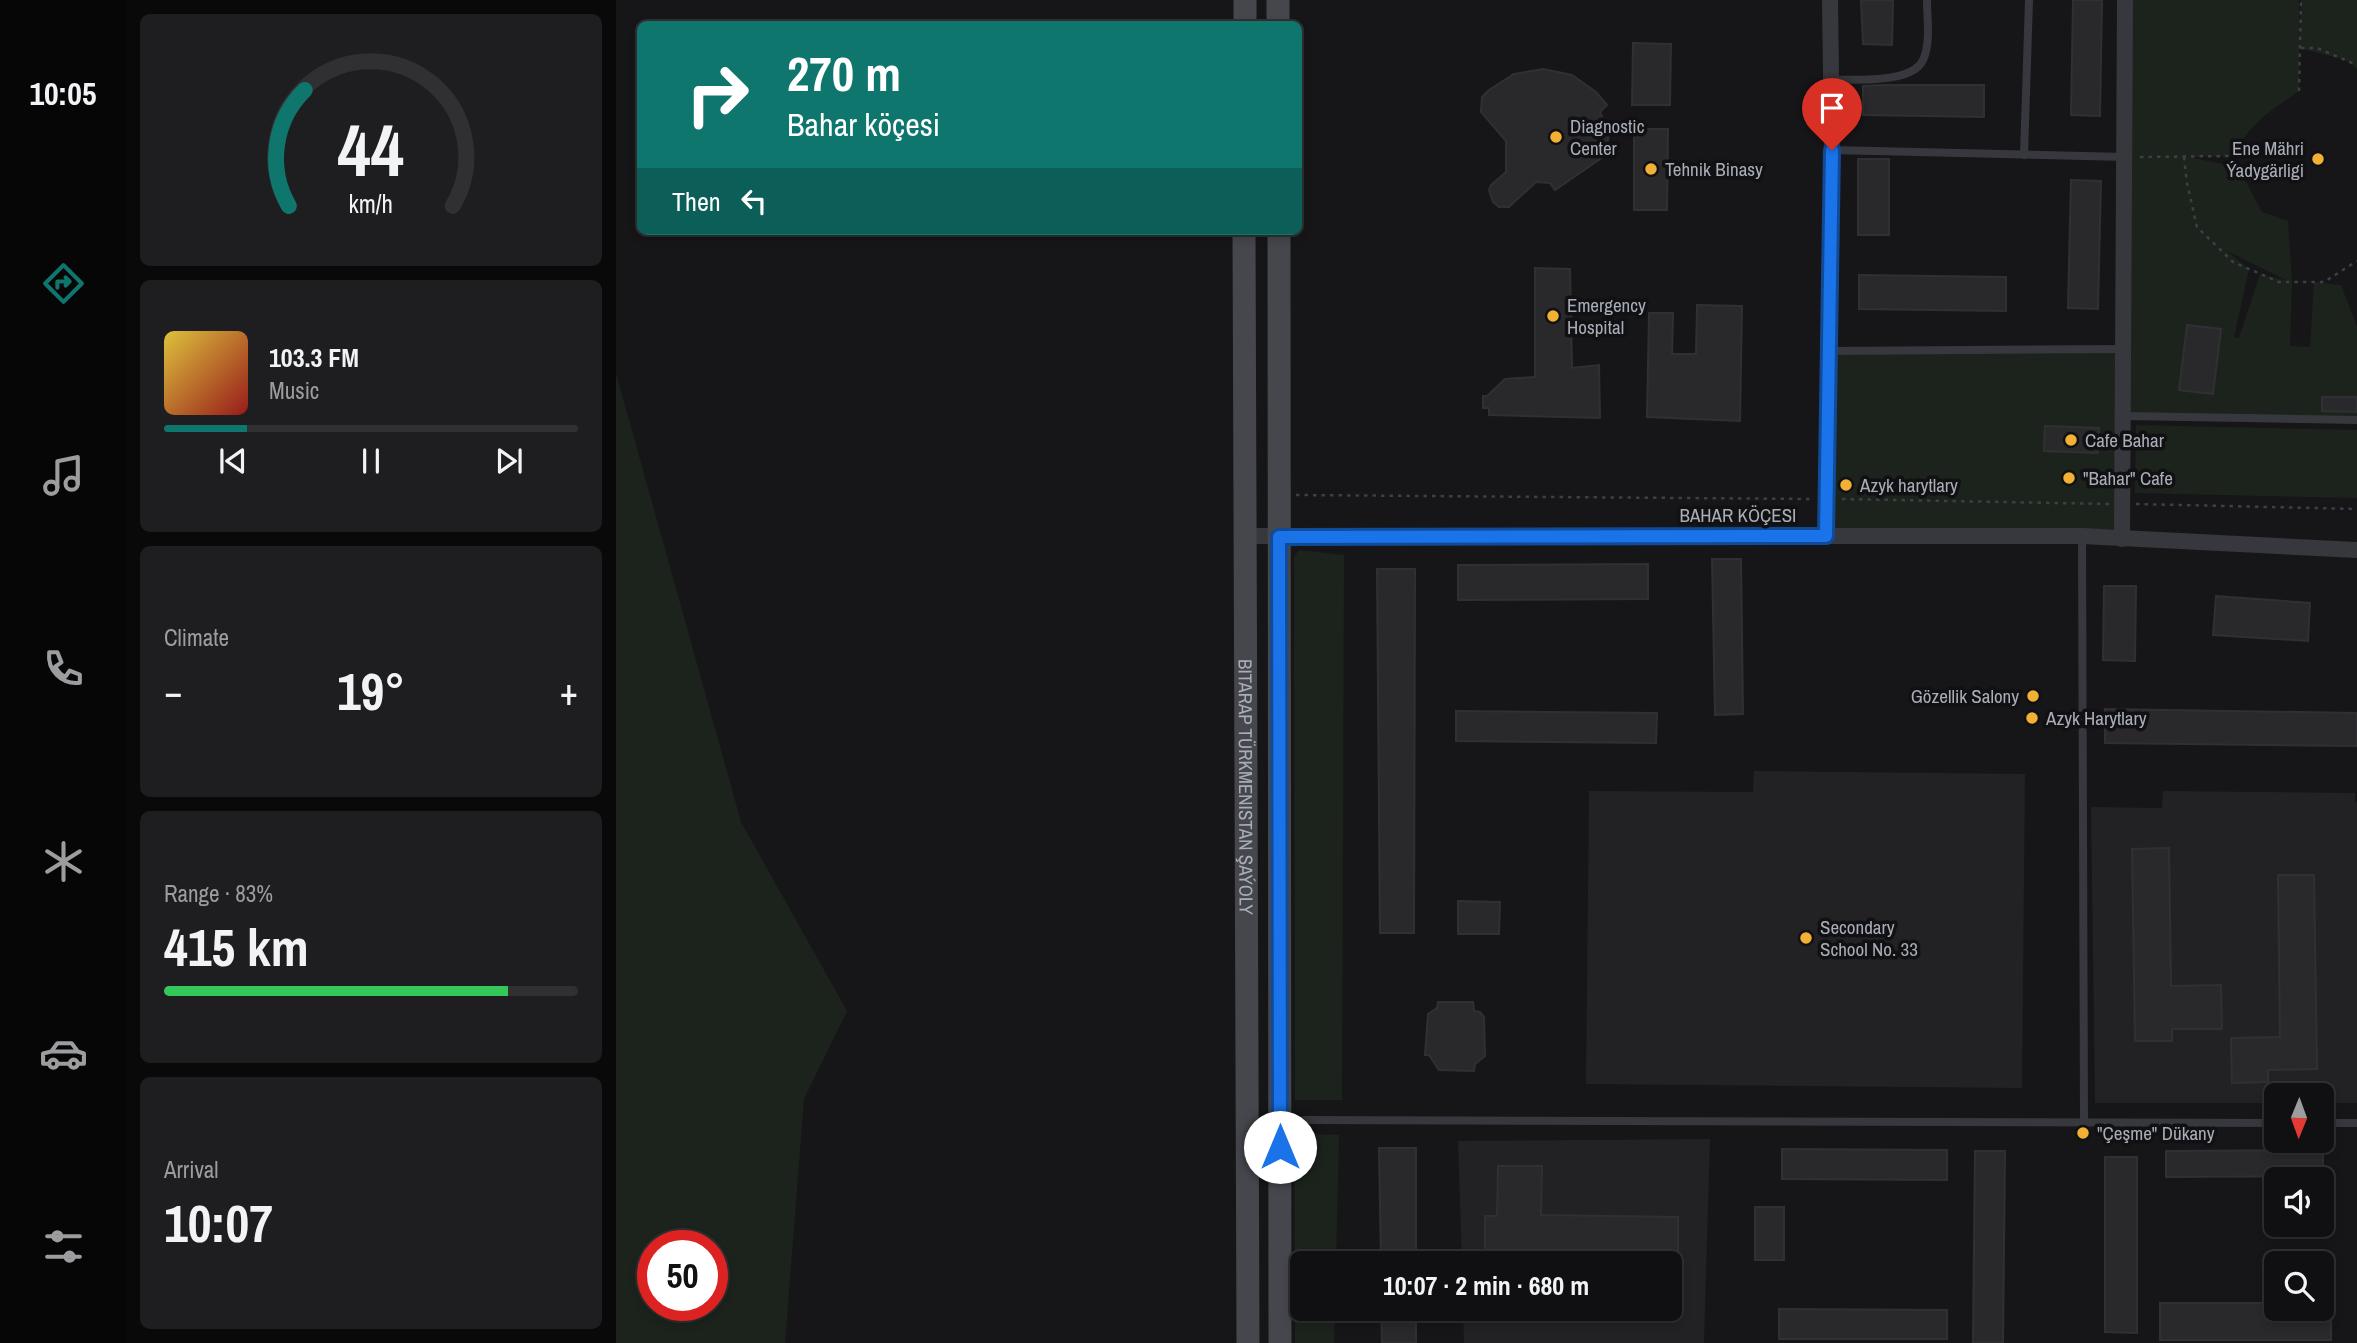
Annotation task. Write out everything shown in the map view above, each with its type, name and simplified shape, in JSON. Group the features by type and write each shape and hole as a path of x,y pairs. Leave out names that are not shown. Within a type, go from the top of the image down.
{"main road":[{"path":"1245,0 1245,21"},
{"path":"1278,0 1278,21"},
{"name":"BITARAP TÜRKMENISTAN ŞAÝOLY","path":"1244,235 1248,1343"},
{"name":"BITARAP TÜRKMENISTAN ŞAÝOLY","path":"1279,235 1280,1343"}],"street":[{"path":"1826,536 1832,150 1830,0"},
{"path":"2122,539 2125,0"},
{"name":"BAHAR KÖÇESI","path":"1244,536 2081,536 2357,550"}],"lane":[{"path":"1831,80 1892,78 1915,71 1923,61 1926,48 1927,0"},
{"path":"2024,155 2029,0"},
{"path":"1832,150 2125,157"},
{"path":"1828,351 2124,349"},
{"path":"2124,416 2357,420"},
{"path":"2081,536 2084,1122"},
{"path":"1304,1120 2264,1123"},
{"path":"2334,1123 2357,1124"}],"path":[{"path":"2299,91 2301,0"},
{"path":"2300,48 2317,48 2357,65"},
{"path":"2125,157 2235,156"},
{"path":"2184,157 2197,228 2233,262 2279,282 2324,282 2357,261"},
{"path":"1279,495 1826,499 2357,509"}],"shaded area":[{"path":"2125,0 2299,0 2299,41 2301,0 2357,0 2357,69 2346,60 2299,48 2299,91 2254,126 2235,156 2188,157 2238,167 2262,212 2288,221 2292,282 2290,346 2310,347 2314,282 2341,285 2357,327 2357,420 2124,416","holes":["2227,251 2288,281 2260,274 2239,338 2234,337 2249,269"]},
{"path":"1834,347 2116,347 2116,529 1834,529"},
{"path":"616,373 741,822 847,1011 804,1099 785,1343 616,1343"},
{"path":"2136,425 2357,430 2357,498 2135,493"},
{"path":"1299,550 1344,555 1342,1100 1295,1100 1294,557"},
{"name":"Secondary School No. 33","path":"1754,771 2025,774 2022,1088 1586,1084 1589,791 1753,792"},
{"path":"2163,791 2355,793 2357,1103 2334,1103 2334,1083 2264,1083 2264,1103 2095,1103 2091,807 2162,808"},
{"path":"1294,1133 1339,1135 1336,1251 1295,1251"},
{"path":"1710,1139 1704,1343 1464,1343 1463,1321 1682,1321 1682,1251 1462,1251 1458,1141"},
{"path":"1295,1321 1335,1321 1334,1343 1295,1343"}],"building":[{"path":"1861,0 1893,0 1892,45 1863,44"},
{"path":"2073,0 2102,0 2100,116 2071,115"},
{"path":"1633,43 1671,44 1670,105 1632,105"},
{"name":"Diagnostic Center","path":"1543,69 1572,75 1596,92 1607,105 1600,112 1609,133 1606,155 1555,190 1550,183 1536,182 1509,207 1499,207 1493,202 1489,190 1506,172 1506,141 1481,112 1482,97 1514,74"},
{"path":"1984,85 1984,117 1863,115 1863,86"},
{"name":"Tehnik Binasy","path":"1634,129 1668,129 1667,210 1634,210"},
{"path":"1858,159 1889,159 1889,235 1858,235"},
{"path":"2071,180 2101,181 2098,309 2068,308"},
{"name":"Emergency Hospital","path":"1535,268 1570,269 1572,368 1599,365 1600,418 1489,415 1489,408 1483,408 1483,396 1487,396 1505,379 1535,377"},
{"path":"1859,275 2006,277 2006,311 1859,309"},
{"path":"1697,305 1742,306 1740,421 1647,417 1649,313 1673,313 1672,354 1696,354"},
{"path":"2187,325 2221,329 2213,394 2179,390"},
{"path":"2322,397 2357,397 2357,412 2322,411"},
{"name":"Cafe Bahar","path":"2045,426 2099,428 2098,453 2044,451"},
{"path":"1712,559 1741,559 1743,714 1715,715"},
{"path":"1648,564 1648,599 1458,600 1458,565"},
{"path":"1377,569 1415,569 1414,933 1380,933"},
{"path":"2104,586 2136,586 2135,661 2103,660"},
{"path":"2216,596 2310,603 2308,641 2213,635"},
{"path":"2105,709 2357,713 2357,746 2105,743"},
{"path":"1456,711 1657,713 1656,743 1456,741"},
{"path":"2169,848 2171,986 2221,985 2222,1029 2172,1029 2172,1041 2135,1041 2132,849"},
{"path":"2278,875 2314,875 2317,1069 2268,1070 2268,1082 2232,1083 2231,1038 2280,1037"},
{"path":"1458,901 1500,902 1499,934 1458,934"},
{"path":"1438,1002 1473,1002 1474,1011 1480,1012 1484,1017 1485,1056 1475,1064 1474,1071 1439,1070 1429,1055 1425,1055 1428,1014 1437,1008"},
{"path":"1379,1148 1416,1148 1416,1251 1381,1251"},
{"path":"1782,1149 1947,1150 1947,1180 1782,1179"},
{"path":"1975,1151 2005,1151 2003,1343 1973,1343"},
{"path":"2166,1151 2323,1153 2323,1167 2264,1167 2264,1176 2166,1177"},
{"path":"2105,1157 2137,1157 2137,1333 2105,1332"},
{"path":"1498,1166 1542,1166 1541,1215 1678,1217 1678,1251 1485,1250 1485,1216 1497,1216"},
{"path":"1755,1207 1784,1207 1784,1260 1755,1260"},
{"path":"2160,1303 2264,1303 2264,1321 2331,1321 2331,1340 2160,1340"},
{"path":"1779,1309 1947,1310 1947,1339 1779,1339"},
{"path":"1381,1321 1416,1321 1416,1343 1382,1343"}],"place":[{"name":"Diagnostic Center","path":"1556,137"},
{"name":"Ene Mähri Ýadygärligi","path":"2318,159"},
{"name":"Tehnik Binasy","path":"1651,169"},
{"name":"Emergency Hospital","path":"1553,316"},
{"name":"Cafe Bahar","path":"2071,440"},
{"name":"\"Bahar\" Cafe","path":"2069,478"},
{"name":"Azyk harytlary","path":"1846,485"},
{"name":"Gözellik Salony","path":"2033,696"},
{"name":"Azyk Harytlary","path":"2032,718"},
{"name":"Secondary School No. 33","path":"1806,938"},
{"name":"\"Çeşme\" Dükany","path":"2083,1133"}],"route":[{"path":"1280,1147 1279,537 1826,536 1832,150"}]}
